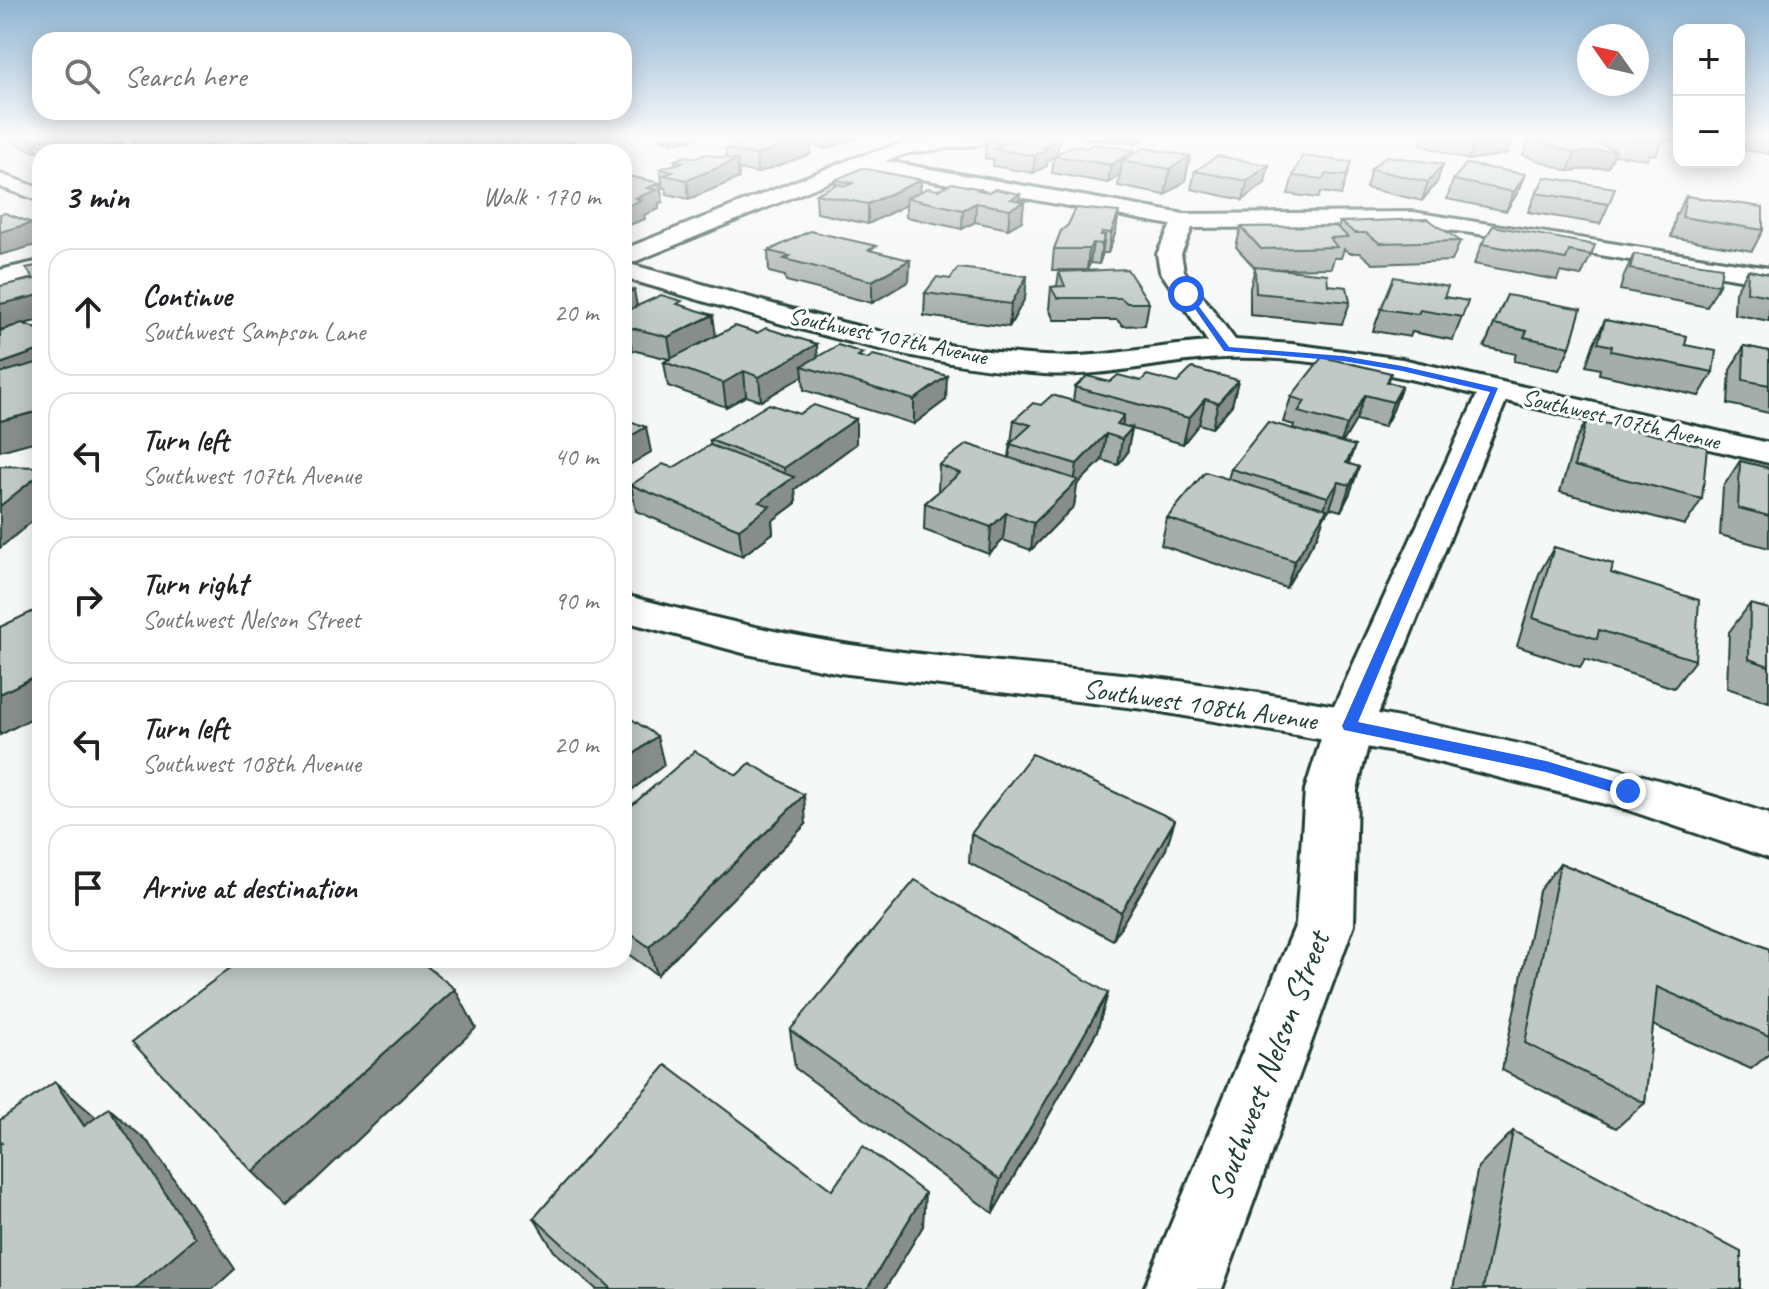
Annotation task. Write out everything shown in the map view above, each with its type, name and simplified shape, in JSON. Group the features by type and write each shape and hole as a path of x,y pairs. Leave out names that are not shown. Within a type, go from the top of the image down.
{"street":[{"path":"632,255 772,198"},
{"path":"1059,198 1184,221 1413,219 1769,276"},
{"path":"1184,221 1169,254 1172,271 1227,349"},
{"path":"0,278 32,270"},
{"name":"Southwest 107th Avenue","path":"632,272 867,337 963,358 1048,365 1119,363 1227,349 1343,359 1402,368 1769,453"},
{"name":"Southwest Nelson Street","path":"1183,1289 1325,924 1331,790 1349,726 1495,390"},
{"name":"Southwest 108th Avenue","path":"632,610 868,663 1181,697 1349,726 1546,767 1769,836"}],"building":[{"path":"838,198 881,198 868,204"},
{"path":"908,198 1013,198 1024,202 1010,209 976,203 963,210"},
{"path":"1570,198 1611,198 1609,204"},
{"path":"1686,198 1763,207 1763,230 1682,217"},
{"path":"1076,208 1119,212 1111,233 1102,232 1101,235 1105,235 1102,244 1093,243 1089,249 1054,249 1061,231 1068,225"},
{"path":"0,214 32,223 0,232"},
{"path":"1428,219 1460,241 1380,243 1366,233 1355,233 1340,222"},
{"path":"1336,226 1348,237 1330,238 1337,247 1261,249 1241,227"},
{"path":"1493,226 1595,245 1591,255 1569,251 1566,259 1482,244"},
{"path":"810,231 877,246 869,250 910,260 872,281 784,259 790,256 768,251"},
{"path":"1634,254 1722,267 1719,285 1630,269"},
{"path":"1255,267 1327,274 1328,285 1347,287 1350,302 1256,293"},
{"path":"958,268 1027,276 1011,304 925,293 937,277 950,279"},
{"path":"1127,269 1149,303 1127,303 1121,298 1057,298 1051,287 1065,286 1059,272"},
{"path":"1748,270 1769,274 1769,296 1747,292"},
{"path":"1394,277 1448,287 1444,297 1468,301 1462,317 1420,310 1418,314 1381,309"},
{"path":"32,279 32,297 0,304 0,286"},
{"path":"661,295 682,301 677,304 713,315 668,337 632,328 632,308"},
{"path":"1507,295 1581,309 1570,347 1524,337 1527,331 1494,324"},
{"path":"1605,320 1687,336 1685,345 1716,351 1713,372 1611,351 1612,346 1598,343"},
{"path":"22,323 32,327 32,353 0,364 0,331"},
{"path":"735,326 757,333 766,328 817,344 759,377 744,371 723,383 664,362"},
{"path":"838,345 863,353 858,356 867,359 873,355 947,376 914,400 802,366"},
{"path":"1744,346 1769,351 1769,385 1743,380"},
{"path":"1322,357 1391,373 1387,382 1402,386 1393,402 1365,395 1347,425 1298,412 1305,401 1291,397"},
{"path":"32,364 32,413 0,421 0,373"},
{"path":"1192,368 1238,380 1218,403 1205,399 1189,418 1075,387 1087,376 1110,382 1118,375 1141,381 1147,375 1177,383"},
{"path":"1052,395 1124,415 1117,424 1132,428 1122,439 1106,434 1077,464 1010,444 1031,425 1014,420 1033,403 1041,405"},
{"path":"769,404 799,414 814,405 856,419 784,468 710,440"},
{"path":"1587,419 1707,447 1702,499 1574,466"},
{"path":"632,422 646,427 632,435"},
{"path":"1268,422 1355,446 1346,463 1359,467 1350,485 1339,482 1328,497 1231,469"},
{"path":"967,444 1078,480 1034,523 1006,513 991,527 925,503 960,473 939,465"},
{"path":"710,445 794,477 759,502 770,506 739,529 632,485 663,464 673,468"},
{"path":"1740,461 1769,468 1769,516 1738,508"},
{"path":"0,466 32,467 32,480 0,506"},
{"path":"1205,472 1327,509 1295,561 1167,518"},
{"path":"1554,547 1613,564 1611,573 1699,600 1695,660 1599,630 1597,639 1533,618"},
{"path":"1750,604 1769,609 1769,666 1749,659"},
{"path":"32,612 32,678 0,694 0,627"},
{"path":"632,719 657,736 632,756"},
{"path":"695,751 737,775 750,763 804,795 649,947 632,935 632,805"},
{"path":"1032,754 1175,820 1121,912 971,834"},
{"path":"1560,863 1769,949 1769,1036 1657,987 1645,1103 1525,1043"},
{"path":"915,880 1108,993 1000,1180 790,1030"},
{"path":"230,968 429,968 455,989 253,1172 132,1042"},
{"path":"666,1065 832,1190 863,1146 925,1193 867,1289 612,1289 534,1218"},
{"path":"55,1082 84,1126 109,1108 195,1238 135,1289 0,1289 0,1120"},
{"path":"1513,1131 1741,1252 1741,1289 1483,1289"}],"route":[{"path":"1186,294 1227,349 1343,359 1402,368 1495,390 1349,726 1467,748 1628,791"}]}
